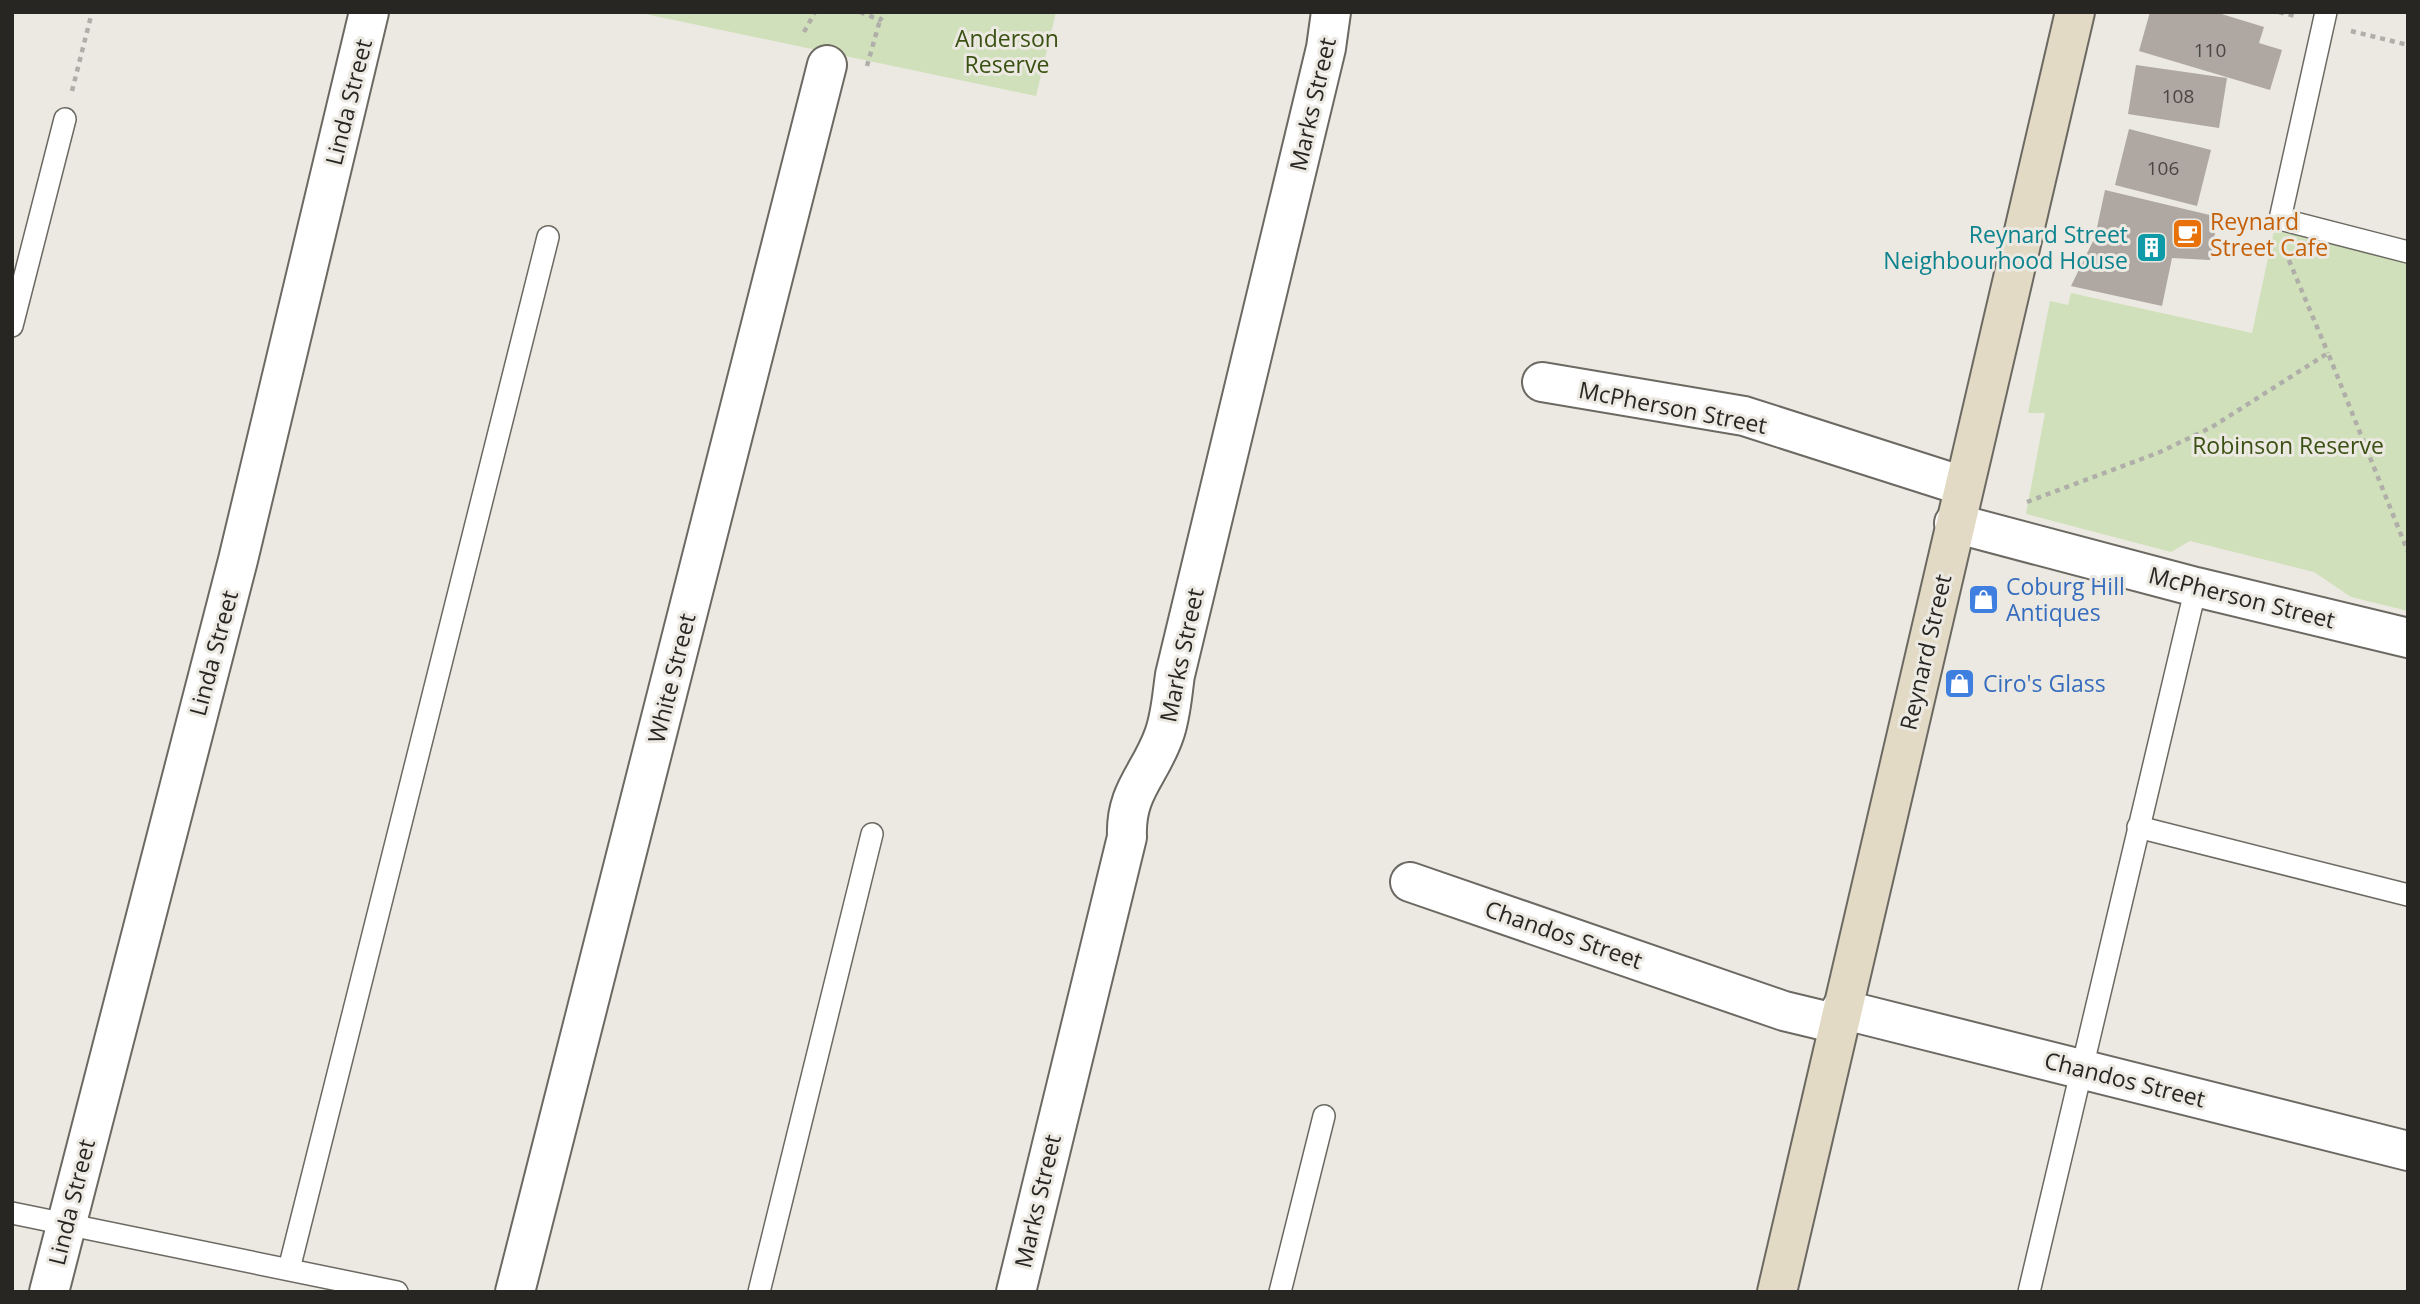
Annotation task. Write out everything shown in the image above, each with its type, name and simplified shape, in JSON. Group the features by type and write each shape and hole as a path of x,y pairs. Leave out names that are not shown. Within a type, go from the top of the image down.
{"street":[{"name":"Linda Street","path":"49,1292 64,1224 238,559 369,12"},
{"name":"Marks Street","path":"1016,1292 1127,837 1126,815 1132,797 1164,736 1171,708 1175,675 1326,48 1331,12"},
{"name":"Reynard Street","path":"1777,1292 1839,1016 2075,12"},
{"name":"White Street","path":"515,1292 827,65"},
{"name":"McPherson Street","path":"1542,382 1744,416 1963,486"},
{"name":"McPherson Street","path":"1954,523 2196,587 2408,638"},
{"name":"Chandos Street","path":"1410,882 1784,1011 1839,1016 2080,1067 2408,1151"}],"lane":[{"path":"2326,12 2280,219 2408,252"},
{"path":"12,326 65,119"},
{"path":"289,1269 548,237"},
{"path":"2029,1292 2080,1067 2196,587"},
{"path":"2138,827 2408,895"},
{"path":"759,1292 872,834"},
{"path":"1280,1292 1324,1116"},
{"path":"12,1213 397,1292"}],"path":[{"path":"65,119 92,12"},
{"path":"860,12 880,20 886,12"},
{"path":"2280,219 2281,242 2408,552"},
{"path":"2017,505 2160,452 2202,432 2328,353"}],"green space":[{"name":"Anderson Reserve","path":"636,12 1056,12 1036,96"},
{"name":"Robinson Reserve","path":"2274,230 2408,263 2408,611 2351,597 2314,572 2190,541 2171,552 2026,514 2045,413 2028,413 2050,301 2068,305 2071,293 2252,333"}],"building":[{"path":"2150,12 2215,12 2264,27 2259,43 2282,50 2270,90 2139,51"},
{"path":"2136,65 2227,78 2219,128 2128,114"},
{"path":"2129,129 2211,150 2197,206 2115,185"},
{"name":"Reynard Street Neighbourhood House","path":"2105,190 2218,217 2210,260 2172,258 2162,306 2071,286 2095,237"}],"place":[{"name":"Reynard Street Cafe","path":"2187,234"},
{"name":"Reynard Street Neighbourhood House","path":"2151,247"},
{"name":"Coburg Hill Antiques","path":"1983,599"},
{"name":"Ciro's Glass","path":"1960,683"}]}
